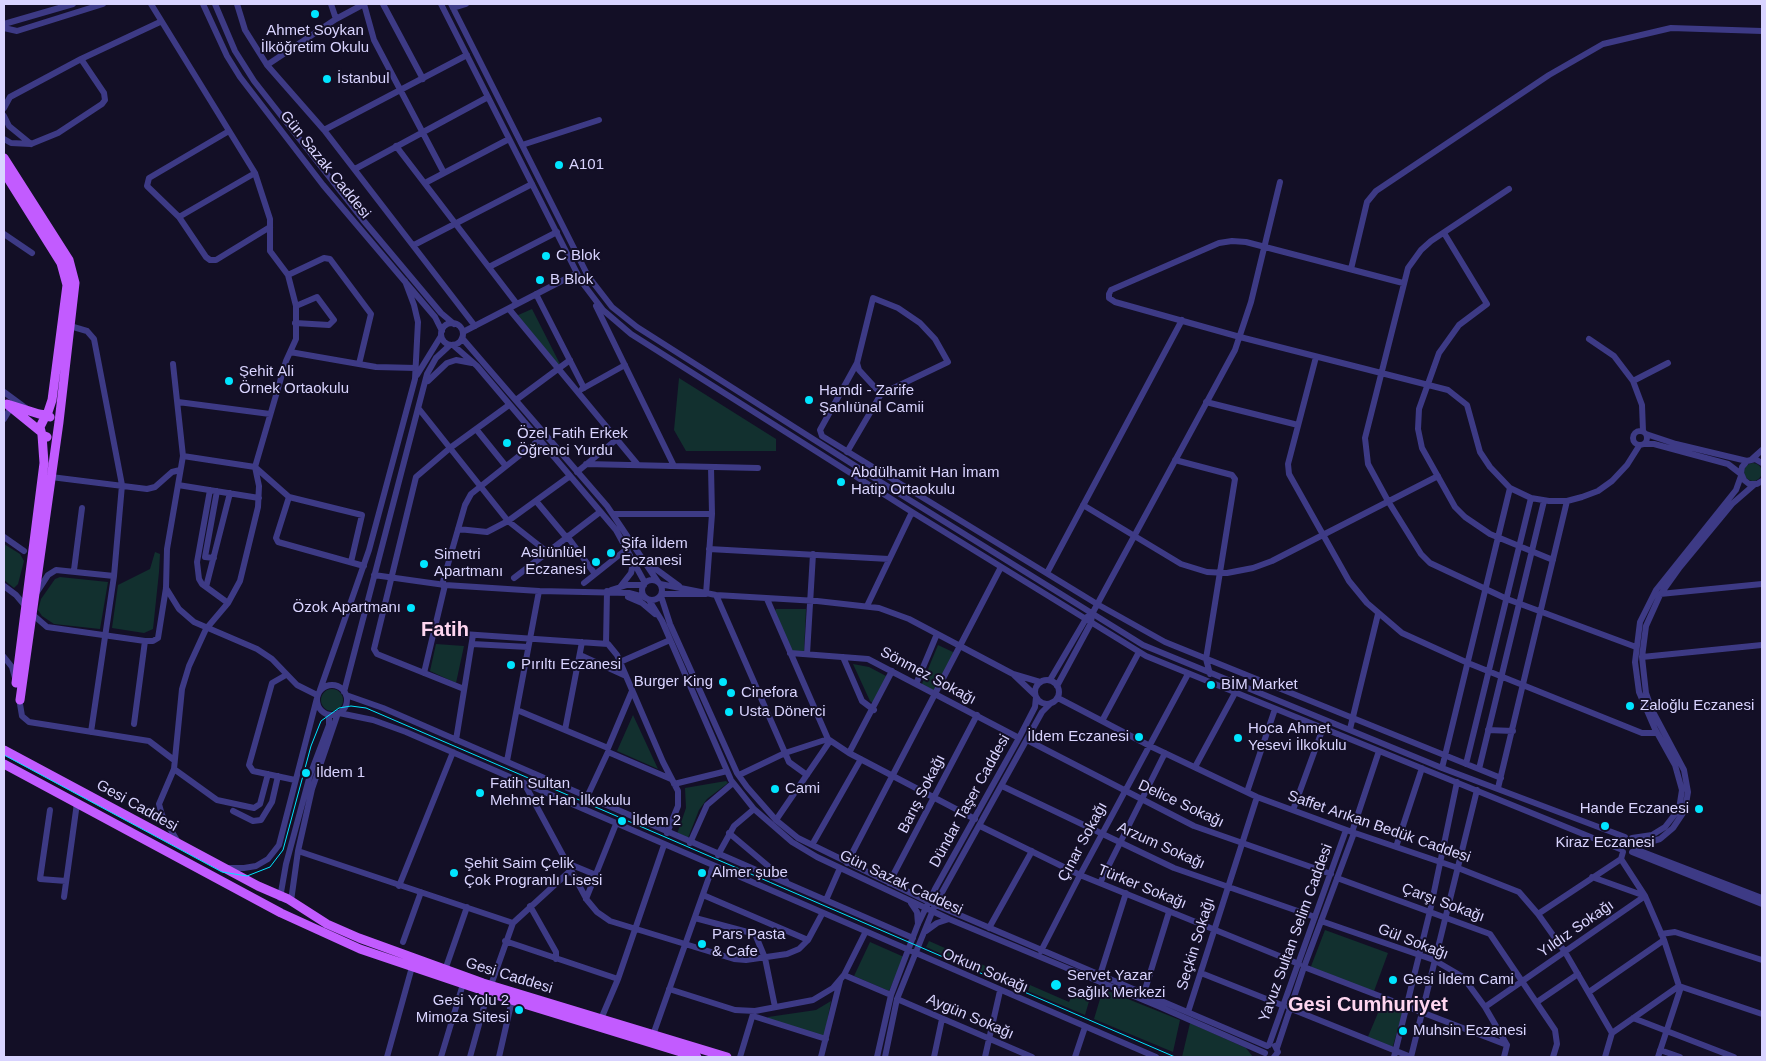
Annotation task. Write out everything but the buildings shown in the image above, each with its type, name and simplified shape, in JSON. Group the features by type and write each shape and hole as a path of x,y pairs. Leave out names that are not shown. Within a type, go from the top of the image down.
{"main road":[{"path":"4,158 72,266 75,289 59,422 20,700"},
{"path":"4,172 62,263 67,280 52,400 41,433 44,463 16,683"},
{"path":"6,409 46,415 59,422"},
{"path":"6,409 49,437 56,434"},
{"name":"Gesi Caddesi","path":"4,750 285,899 336,929 444,970 512,1000 697,1057"},
{"name":"Gesi Caddesi","path":"4,764 283,913 360,949 463,984 490,989 601,1019 727,1057"},
{"path":"285,899 292,908 283,913 276,906 285,899"}],"street":[{"path":"4,24 71,4"},
{"path":"4,28 17,31 103,4"},
{"path":"151,4 160,22 255,173 270,219 270,251 288,275 296,306 296,339 270,414 255,467 259,498 257,514 240,581 228,603 206,629 183,685 174,769 161,796 159,808 180,845"},
{"name":"Gün Sazak Caddesi","path":"203,4 227,56 240,77 323,185 435,317 441,334"},
{"name":"Gün Sazak Caddesi","path":"215,4 235,51 261,91 363,220 441,313 454,324"},
{"path":"237,4 245,30 268,65 355,169 475,326"},
{"path":"331,4 336,19"},
{"path":"268,65 336,19 364,4 374,40 444,173"},
{"path":"383,4 423,79"},
{"path":"441,4 577,273 591,296 674,466"},
{"path":"466,4 452,6 588,276 616,311 646,333 1143,645 1442,768 1629,838 1635,849 1762,904"},
{"path":"4,108 10,96 81,59 160,22"},
{"path":"1352,269 1367,202 1376,191 1549,75 1603,44 1671,28 1762,31"},
{"path":"324,130 467,55"},
{"path":"4,139 11,143 30,144 58,133 104,102 104,93 81,59"},
{"path":"355,169 488,96"},
{"path":"4,116 9,126 30,144"},
{"path":"522,145 599,120"},
{"path":"229,131 148,179 148,188 179,217 206,257 212,260 270,227"},
{"path":"426,184 509,139"},
{"path":"396,146 517,304"},
{"path":"179,217 255,173"},
{"path":"374,575 443,585 539,591 607,591 629,593 646,599 656,600 661,595 706,594 867,606 893,612 1013,674 1040,682 1050,680 1092,614 1240,337 1265,248 1280,182"},
{"path":"414,246 532,184"},
{"path":"1509,190 1425,246 1415,257 1403,283 1365,444 1370,470 1427,561 1506,599 1636,648"},
{"path":"489,267 557,232"},
{"path":"1444,233 1487,304 1464,320 1450,335 1439,353 1419,409 1419,435 1422,448 1460,512 1476,526 1498,538 1553,560"},
{"path":"4,234 32,253"},
{"path":"1403,283 1241,242 1219,243 1112,290 1109,298 1114,302 1240,337 1452,392 1465,403 1470,411 1473,432 1480,452 1490,467 1510,488 1531,498 1544,501 1567,501 1592,494 1607,484 1623,469 1647,440 1644,433 1642,405 1633,381 1614,356 1588,339"},
{"path":"288,275 324,258 330,260 371,314 359,364"},
{"path":"285,899 315,778 338,713 346,704 345,694 374,575 433,362 451,345 460,342 462,335 475,326 577,273"},
{"path":"223,866 252,867 264,862 274,852 282,836 318,695 364,566 415,379 418,322 405,281"},
{"path":"536,294 584,388"},
{"path":"591,296 610,317 639,339 912,512 1139,652 1188,674 1477,790 1621,853"},
{"path":"295,323 329,325 334,320 318,297 296,306"},
{"path":"843,458 848,450 881,394 948,362 935,339 906,312 872,298 857,364 820,431 822,436 848,450 1097,604 1148,633 1206,659 1501,778"},
{"path":"509,308 638,465"},
{"path":"1046,573 1182,320"},
{"path":"415,379 446,325 454,324 458,326 462,335 613,514 659,583 661,595"},
{"path":"70,326 87,331 94,339 122,485 114,576 92,732"},
{"path":"441,334 444,341 475,364 628,548 644,584 642,592 646,599"},
{"path":"290,352 359,364 416,368"},
{"path":"1316,356 1288,464 1289,474 1349,581 1378,614 1408,636 1468,663 1642,733 1657,733"},
{"path":"426,384 435,372 447,363 460,360 475,364"},
{"path":"516,400 570,360"},
{"path":"1633,381 1668,363"},
{"path":"4,588 27,605 32,614 47,626 145,641 152,641 160,636 166,588 167,549 183,456 173,364"},
{"path":"857,364 859,370 881,394"},
{"path":"577,392 625,365"},
{"path":"4,392 30,412"},
{"path":"178,402 270,414"},
{"path":"1206,402 1298,425"},
{"path":"464,689 377,654 374,650 415,480 420,473 450,448 510,405"},
{"path":"419,409 508,521 546,552"},
{"path":"476,429 505,465"},
{"path":"1759,483 1746,482 1728,464 1654,444 1642,445 1634,443 1632,437 1636,432 1644,433 1676,444 1762,463"},
{"path":"577,472 616,439"},
{"path":"424,673 443,585 467,501 480,485 539,440"},
{"path":"1680,1057 1659,1054 1680,987 1663,937 1645,896 1621,853 1620,842 1629,838 1647,837 1662,830 1672,820 1680,806 1681,780 1657,733 1640,692 1635,669 1636,648 1642,616 1656,590 1736,490 1742,468 1762,450"},
{"path":"183,456 255,467 289,497 362,514 351,562"},
{"path":"1175,460 1234,478 1221,573 1206,659 1210,674"},
{"path":"586,464 758,468"},
{"path":"706,594 712,514 711,467"},
{"path":"51,477 150,488 172,472 180,470"},
{"path":"458,529 487,532 508,521 570,476"},
{"path":"1083,505 1187,566 1221,573 1247,570 1266,564 1438,476"},
{"path":"1538,914 1592,877 1621,853 1657,840 1670,832 1681,818 1688,800 1688,786 1682,766 1649,702 1643,679 1642,656 1646,626 1660,594 1727,510 1759,483"},
{"path":"178,485 259,498"},
{"path":"1442,768 1510,488"},
{"path":"213,491 197,562 199,581 228,603"},
{"path":"213,491 205,557 214,558"},
{"path":"206,588 230,493"},
{"path":"289,497 276,538 278,542 364,566"},
{"path":"1466,764 1531,498"},
{"path":"536,501 595,574"},
{"path":"1479,770 1544,501"},
{"path":"1498,788 1567,501"},
{"path":"74,570 82,508"},
{"path":"514,578 600,512"},
{"path":"867,606 912,512"},
{"path":"613,514 712,514"},
{"path":"4,537 24,550"},
{"path":"584,583 628,548"},
{"path":"709,548 889,559"},
{"path":"807,654 813,554"},
{"path":"640,555 667,578 695,591"},
{"path":"620,587 629,576 634,560"},
{"path":"847,863 1001,567"},
{"path":"35,596 54,571 74,570 114,576"},
{"path":"607,591 620,587 644,584 653,580 706,594"},
{"path":"1660,594 1762,584"},
{"path":"166,588 184,614 206,629 231,636 257,648 272,659 286,675 302,688 318,695"},
{"path":"507,761 539,591"},
{"path":"607,591 638,600 662,621"},
{"path":"606,644 607,591"},
{"name":"Gün Sazak Caddesi","path":"661,595 690,670 739,776 776,820 812,845 932,904 1277,1049"},
{"path":"716,595 789,762 807,775"},
{"name":"Gün Sazak Caddesi","path":"646,599 662,621 733,783 754,809 792,842 840,868 949,920 1158,1006 1266,1056"},
{"path":"767,599 829,740 849,753 975,819"},
{"path":"1350,730 1378,614"},
{"path":"1013,674 1043,703 1051,703 1058,698 1057,686 1088,621"},
{"path":"434,632 606,644 618,655 632,691 678,791 679,802 667,832"},
{"path":"916,684 938,634"},
{"path":"456,740 473,635"},
{"path":"620,662 670,640"},
{"path":"134,724 145,641"},
{"path":"565,730 582,642"},
{"path":"472,644 528,647"},
{"path":"1642,656 1762,645"},
{"path":"1102,721 1139,652"},
{"name":"Sönmez Sokağı","path":"790,653 868,659 1019,738"},
{"path":"580,655 626,676"},
{"path":"844,657 862,701 874,710"},
{"path":"4,658 12,667 22,716 28,722 150,741 174,760"},
{"path":"1196,668 1206,659"},
{"path":"849,753 874,710 892,671"},
{"name":"Çınar Sokağı","path":"1041,951 1188,674"},
{"path":"286,675 272,683 249,763 252,770 296,780"},
{"path":"1050,680 1057,686"},
{"path":"1036,696 1035,689 1040,682"},
{"path":"338,713 329,714 320,710 318,695 325,686 334,685 345,694 383,708 507,761 690,843 913,938"},
{"path":"587,797 632,691"},
{"path":"1196,768 1235,693"},
{"name":"Dündar Taşer Caddesi","path":"911,952 918,924 929,910 1019,738 1035,707 1036,696"},
{"name":"Saffet Arıkan Bedük Caddesi","path":"1058,698 1150,746 1257,797 1351,832 1440,861 1519,892 1538,914 1565,952 1612,1033"},
{"name":"Dündar Taşer Caddesi","path":"938,890 980,826 1042,712 1051,703"},
{"path":"1246,792 1275,709"},
{"path":"517,710 565,730 673,781 727,771"},
{"name":"Orkun Sokağı","path":"338,713 379,722 452,752 822,914 1156,1057"},
{"path":"285,899 286,864 310,775 329,725 329,714"},
{"name":"Barış Sokağı","path":"889,883 976,715"},
{"path":"1293,810 1323,728"},
{"path":"1488,730 1513,730"},
{"path":"739,776 785,753 829,740"},
{"path":"776,820 829,740"},
{"name":"Delice Sokağı","path":"1027,740 1194,826 1241,845 1334,876"},
{"name":"Yavuz Sultan Selim Caddesi","path":"1266,1056 1268,1045 1286,1007 1351,832 1378,751"},
{"path":"399,886 452,752"},
{"path":"1100,883 1166,753"},
{"path":"812,845 861,759"},
{"path":"1396,847 1422,768"},
{"path":"174,769 217,800 254,808 260,804 268,774"},
{"path":"234,811 253,821 260,820 272,802 278,776"},
{"path":"1394,1055 1430,912 1457,782"},
{"path":"524,783 586,899 605,918 633,930 734,959 765,958 795,951 808,940 822,914"},
{"path":"690,843 707,805 733,783"},
{"name":"Arzum Sokağı","path":"1002,786 1174,868 1318,919"},
{"path":"1201,973 1286,1007 1394,1055 1411,1057 1477,790"},
{"name":"Seçkin Sokağı","path":"1188,1012 1257,797"},
{"path":"64,897 77,803"},
{"path":"718,855 734,826 754,809"},
{"path":"50,810 40,879 66,881"},
{"path":"586,899 616,824"},
{"name":"Türker Sokağı","path":"980,826 1080,875 1169,912 1507,1045"},
{"path":"729,833 792,886"},
{"path":"1657,840 1655,849 1658,857"},
{"path":"601,1019 618,979 633,930 664,845"},
{"path":"1635,849 1762,898"},
{"path":"298,851 399,886 467,906 513,923"},
{"path":"989,928 1032,851"},
{"path":"567,862 596,875"},
{"path":"653,1035 713,866"},
{"path":"826,900 840,868"},
{"path":"470,1057 505,941 513,923 571,870"},
{"name":"Çarşı Sokağı","path":"1334,876 1490,934 1555,1030 1556,1044 1553,1057"},
{"path":"1592,877 1645,896"},
{"path":"914,895 938,890 950,911"},
{"path":"403,942 420,892"},
{"path":"1100,976 1126,893"},
{"path":"703,895 808,940"},
{"name":"Yıldız Sokağı","path":"1486,1007 1645,896"},
{"path":"911,902 917,912 918,924"},
{"path":"444,970 467,906"},
{"path":"530,906 556,952 556,959"},
{"name":"Dündar Taşer Caddesi","path":"877,1057 894,997 911,952 923,933 929,910"},
{"path":"1144,993 1169,912"},
{"path":"695,918 755,934 765,958 775,1007"},
{"name":"Gül Sokağı","path":"1318,919 1434,960 1463,977 1486,1007 1507,1045"},
{"path":"923,933 937,923 949,920"},
{"path":"821,1057 842,978 865,932"},
{"path":"1589,992 1663,937 1675,932 1762,960"},
{"path":"505,941 618,979"},
{"path":"387,1057 412,968"},
{"path":"1537,1002 1578,974"},
{"path":"754,1014 775,1007 814,1000 842,978"},
{"name":"Aygün Sokağı","path":"842,978 894,997 1032,1057"},
{"path":"441,1057 463,984"},
{"path":"1680,987 1762,1014"},
{"path":"1605,1057 1612,1033 1680,987"},
{"path":"669,989 735,1010 754,1014 826,1039"},
{"path":"985,1057 1000,991"},
{"name":"Dündar Taşer Caddesi","path":"885,1057 894,997"},
{"path":"499,1057 512,1000"},
{"name":"Yavuz Sultan Selim Caddesi","path":"1274,1057 1286,1007"},
{"path":"740,1057 754,1014"},
{"path":"1633,1018 1734,1057"},
{"path":"934,1057 942,1019"},
{"path":"1074,1057 1085,1027"},
{"path":"1504,1057 1507,1045"},
{"path":"1277,1049 1283,1057"}],"green space":[{"path":"532,309 561,366 558,368 516,316"},
{"path":"679,378 776,439 776,451 686,451 674,430"},
{"path":"1753,463 1759,466 1762,472 1759,478 1753,481 1747,478 1744,472 1747,466"},
{"path":"4,544 20,554 24,561 18,584 14,588 4,580"},
{"path":"155,552 160,554 153,629 144,633 112,628 118,585 150,569"},
{"path":"60,577 108,582 100,629 54,624 42,616 38,610 41,599 55,579"},
{"path":"776,609 806,609 804,653 792,652 775,611"},
{"path":"436,644 464,646 456,683 430,671"},
{"path":"938,645 955,653 935,694 921,686"},
{"path":"853,664 869,667 888,677 875,705 870,701"},
{"path":"332,689 340,692 343,700 340,708 332,711 324,708 321,700 324,692"},
{"path":"633,715 658,769 617,751"},
{"path":"726,781 728,783 707,799 699,810 688,838 677,834 686,808 685,788"},
{"path":"1325,930 1388,953 1373,994 1310,969"},
{"path":"929,941 1026,984 1024,990 926,947"},
{"path":"870,942 904,957 889,991 854,976"},
{"path":"1030,985 1069,1002 1074,991 1090,998 1085,1015 1028,991"},
{"path":"1103,989 1180,1020 1173,1052 1094,1019"},
{"path":"831,1001 824,1038 768,1020 768,1017 816,1010"},
{"path":"1383,1001 1404,1009 1392,1049 1367,1039"},
{"path":"1190,1023 1246,1048 1253,1057 1182,1057"}],"tram line":[{"path":"4,755 222,872 247,876 270,867 283,850 311,746 321,721 339,708 351,706 366,708 1175,1057"}],"place":[{"name":"Ahmet Soykan İlköğretim Okulu","path":"315,14"},
{"name":"İstanbul","path":"327,79"},
{"name":"A101","path":"559,165"},
{"name":"C Blok","path":"546,256"},
{"name":"B Blok","path":"540,280"},
{"name":"Şehit Ali Örnek Ortaokulu","path":"229,381"},
{"name":"Hamdi - Zarife Şanlıünal Camii","path":"809,400"},
{"name":"Özel Fatih Erkek Öğrenci Yurdu","path":"507,443"},
{"name":"Abdülhamit Han İmam Hatip Ortaokulu","path":"841,482"},
{"name":"Şifa İldem Eczanesi","path":"611,553"},
{"name":"Aslıünlüel Eczanesi","path":"596,562"},
{"name":"Simetri Apartmanı","path":"424,564"},
{"name":"Özok Apartmanı","path":"411,608"},
{"name":"Pırıltı Eczanesi","path":"511,665"},
{"name":"Burger King","path":"723,682"},
{"name":"BİM Market","path":"1211,685"},
{"name":"Cinefora","path":"731,693"},
{"name":"Zaloğlu Eczanesi","path":"1630,706"},
{"name":"Usta Dönerci","path":"729,712"},
{"name":"İldem Eczanesi","path":"1139,737"},
{"name":"Hoca Ahmet Yesevi İlkokulu","path":"1238,738"},
{"name":"İldem 1","path":"306,773"},
{"name":"Cami","path":"775,789"},
{"name":"Fatih Sultan Mehmet Han İlkokulu","path":"480,793"},
{"name":"Hande Eczanesi","path":"1699,809"},
{"name":"İldem 2","path":"622,821"},
{"name":"Kiraz Eczanesi","path":"1605,826"},
{"name":"Şehit Saim Çelik Çok Programlı Lisesi","path":"454,873"},
{"name":"Almer şube","path":"702,873"},
{"name":"Pars Pasta & Cafe","path":"702,944"},
{"name":"Gesi İldem Cami","path":"1393,980"},
{"name":"Servet Yazar Sağlık Merkezi","path":"1056,985"},
{"name":"Gesi Yolu 2 Mimoza Sitesi","path":"519,1010"},
{"name":"Muhsin Eczanesi","path":"1403,1031"}],"district":[{"name":"Fatih","path":"445,630"},
{"name":"Gesi Cumhuriyet","path":"1368,1005"}]}
